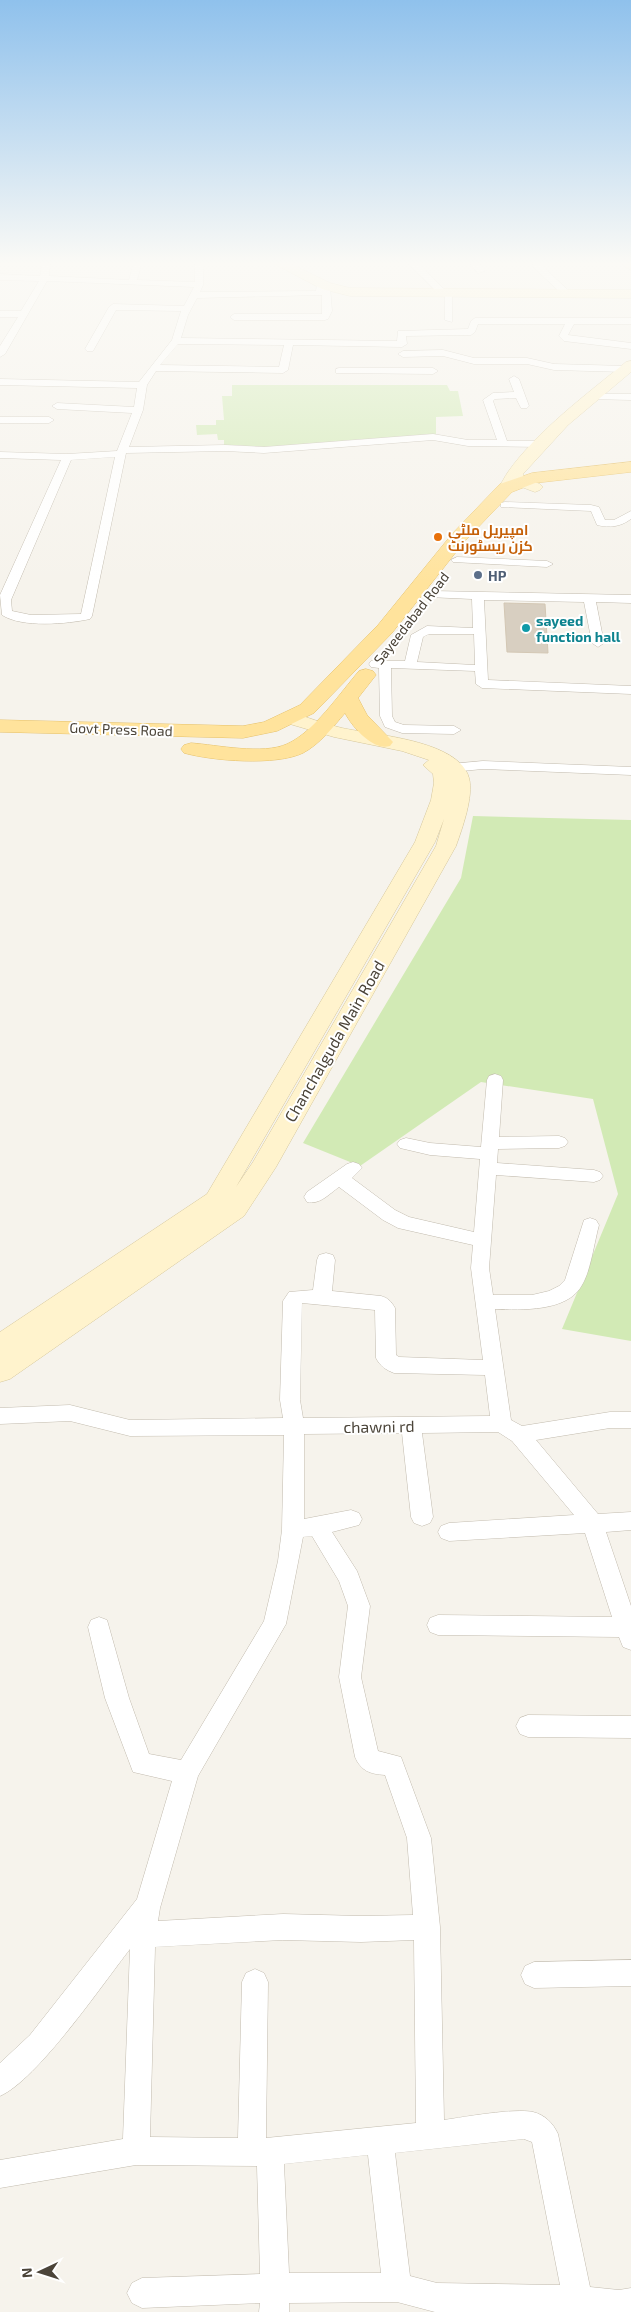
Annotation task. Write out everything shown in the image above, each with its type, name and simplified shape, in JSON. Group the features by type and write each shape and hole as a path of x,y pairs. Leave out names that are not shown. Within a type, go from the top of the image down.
{"main road":[{"path":"626,369 532,455 519,487 593,477 606,471 631,467"},
{"name":"Sayeedabad Road","path":"313,735 347,696 380,664 457,560 519,487"},
{"name":"Sayeedabad Road","path":"289,718 385,629 458,538 519,487"},
{"path":"347,696 358,718 383,742"},
{"path":"289,718 313,735 447,768"},
{"name":"Govt Press Road","path":"0,726 243,732 289,718"},
{"path":"0,738 262,753 292,750 313,735 383,742 419,749 444,759 447,768"},
{"name":"Chanchalguda Main Road","path":"0,1371 235,1209 268,1159 446,846 440,832 438,809 447,768"},
{"name":"Chanchalguda Main Road","path":"0,1346 216,1200 440,832"}],"street":[{"path":"67,457 3,600 6,612 15,618 73,618 86,616 121,452 138,410 142,385 151,369"},
{"path":"211,369 283,369"},
{"path":"339,371 434,371"},
{"path":"514,379 524,406"},
{"path":"0,382 142,385"},
{"path":"503,443 488,400 493,396 519,395"},
{"path":"593,397 631,397"},
{"path":"57,406 138,410"},
{"path":"0,420 49,420"},
{"path":"0,455 67,457 82,454 225,448 264,450 348,442 433,438 468,443 542,444"},
{"path":"519,487 595,509 601,523 620,523 631,514"},
{"path":"457,560 547,564"},
{"path":"432,595 631,599"},
{"path":"478,596 482,684 631,690"},
{"path":"589,598 598,643"},
{"path":"410,665 417,635 421,631 472,631"},
{"path":"454,730 402,729 390,724 386,716 380,664 473,668"},
{"path":"447,768 484,765 631,771"},
{"path":"438,1625 629,1634 592,1522 519,1435 501,1424 480,1268 495,1080"},
{"path":"488,1155 560,1142"},
{"path":"406,1144 430,1149 488,1155 594,1176"},
{"path":"313,1197 347,1173 389,1214 404,1223 482,1240"},
{"path":"484,1302 534,1301 557,1296 568,1290 574,1283 590,1225"},
{"path":"322,1297 326,1260"},
{"path":"136,2150 143,1935 146,1908 186,1772 275,1624 289,1561 293,1530 294,1427 290,1400 294,1301 296,1297 301,1296 381,1303 385,1308 386,1358 394,1365 493,1368"},
{"name":"chawni rd","path":"0,1416 70,1413 130,1428 501,1424"},
{"path":"519,1435 610,1420 631,1420"},
{"path":"411,1425 422,1517"},
{"path":"293,1530 351,1519"},
{"path":"449,1532 631,1521"},
{"path":"317,1526 349,1578 359,1606 350,1677 367,1757 374,1763 393,1765 419,1838 428,1927 430,2135"},
{"path":"99,1627 117,1698 141,1764 186,1772"},
{"path":"528,1726 631,1727"},
{"path":"0,2082 39,2044 146,1908"},
{"path":"143,1935 283,1927 361,1929 428,1927"},
{"path":"534,1975 631,1973"},
{"path":"255,1982 261,2152 274,2300"},
{"path":"0,2174 136,2150 261,2152 524,2125 534,2126 544,2134 578,2300"},
{"path":"380,2140 397,2287"},
{"path":"142,2293 274,2300 397,2287 437,2298 578,2300 619,2305 631,2303"}],"green space":[{"path":"232,385 447,385 450,391 458,391 463,416 436,417 436,436 350,440 286,448 224,445 224,440 218,440 217,434 197,435 196,425 216,425 216,420 224,420 222,396 232,396"},
{"path":"473,816 631,820 631,1341 562,1329 618,1194 593,1099 481,1082 360,1166 303,1143 461,878"}],"building":[{"name":"sayeed function hall","path":"504,603 545,604 548,653 507,652"}],"place":[{"name":"امپیریل ملٹی کزن ریسٹورنٹ","path":"438,537"},
{"name":"HP","path":"478,575"},
{"name":"sayeed function hall","path":"526,628"}]}
